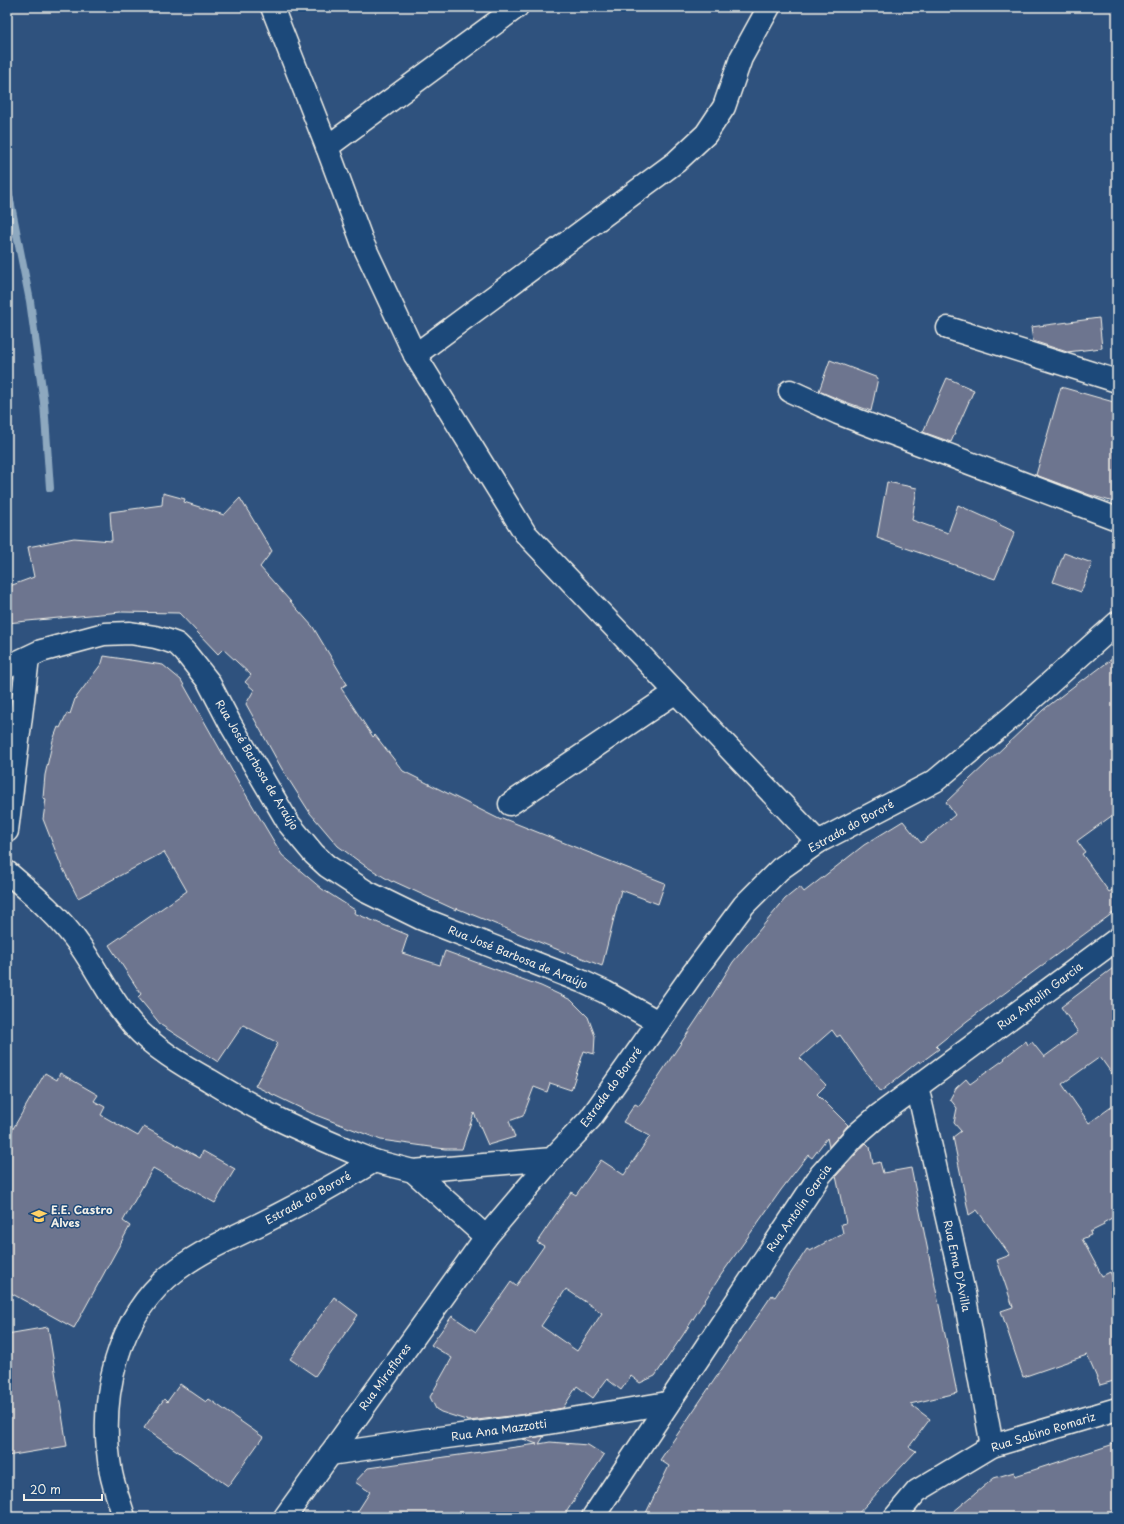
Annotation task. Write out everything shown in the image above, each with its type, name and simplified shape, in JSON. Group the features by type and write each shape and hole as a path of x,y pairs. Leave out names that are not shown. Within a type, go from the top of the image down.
{"street":[{"path":"272,7 363,244 416,355 525,533 818,842"},
{"path":"327,147 517,7"},
{"path":"416,355 676,162 706,134 724,107 741,58 770,7"},
{"path":"948,328 1117,381"},
{"path":"790,391 838,413 1117,519"},
{"name":"Estrada do Bororé","path":"552,1159 590,1119 658,1022 744,905 780,869 818,842 935,781 1014,715 1117,623"},
{"name":"Rua José Barbosa de Araújo","path":"7,667 41,651 104,634 130,633 166,640 176,644 185,652 208,681 231,725 289,824 314,854 327,866 365,891 408,912 581,981 605,992 658,1022"},
{"path":"7,831 28,658"},
{"path":"510,804 676,692"},
{"path":"7,872 42,902 66,926 120,1009 134,1026 149,1040 174,1059 281,1120 374,1161 413,1172 552,1159"},
{"name":"Rua Antolin Garcia","path":"593,1517 667,1403 821,1174 855,1136 879,1115 917,1086 1117,939"},
{"name":"Rua Ema D'Avilla","path":"917,1086 964,1293 992,1446"},
{"name":"Rua Miraflores","path":"285,1517 486,1237 552,1159"},
{"name":"Estrada do Bororé","path":"124,1517 111,1474 106,1414 114,1366 122,1340 131,1323 145,1303 161,1284 177,1269 193,1259 274,1218 374,1161"},
{"path":"413,1172 486,1237"},
{"name":"Rua Ana Mazzotti","path":"330,1454 536,1425 667,1403"},
{"name":"Rua Sabino Romariz","path":"895,1517 918,1491 992,1446 1117,1409"}],"building":[{"path":"1099,318 1102,348 1067,352 1033,341 1031,327"},
{"path":"830,360 878,378 871,411 819,391"},
{"path":"947,378 974,390 951,442 923,432"},
{"path":"1061,387 1117,403 1117,503 1090,495 1036,475"},
{"path":"887,482 917,488 912,520 948,533 958,505 1015,532 995,579 877,538"},
{"path":"163,493 185,499 184,502 224,515 240,498 272,551 260,567 313,627 347,684 341,688 373,737 375,735 403,771 501,820 502,818 665,883 658,904 621,890 602,966 567,952 566,953 456,908 456,910 393,881 392,882 364,865 338,846 310,813 282,769 246,704 254,690 245,682 251,675 223,649 218,654 179,613 121,612 7,623 7,587 34,577 28,547 74,538 112,541 110,512 162,505"},
{"path":"1064,553 1092,563 1081,592 1053,582"},
{"path":"1117,655 1117,812 1077,841 1085,852 1082,854 1109,892 1117,887 1117,910 967,1021 936,1046 939,1049 920,1063 919,1061 880,1092 840,1035 837,1037 832,1030 800,1058 826,1085 817,1094 848,1125 829,1147 827,1138 812,1158 808,1155 781,1190 721,1275 655,1376 640,1383 631,1376 621,1390 607,1379 593,1398 577,1386 563,1408 534,1413 469,1421 436,1409 430,1397 452,1358 431,1345 452,1316 476,1332 511,1282 516,1286 544,1246 537,1242 571,1192 576,1195 601,1160 624,1175 650,1136 623,1122 635,1104 639,1106 733,962 785,899 800,887 804,892 864,845 903,821 921,843 955,815 946,802 1043,710 1083,679 1084,680","holes":["566,1289 602,1313 577,1351 541,1326"]},
{"path":"104,656 163,665 181,680 239,783 282,855 322,889 355,910 354,913 408,935 402,953 440,965 445,951 541,986 571,1000 588,1017 595,1036 594,1054 584,1051 571,1090 550,1083 547,1092 534,1087 523,1116 509,1121 515,1137 488,1145 474,1113 462,1149 445,1149 381,1140 313,1114 255,1086 278,1043 243,1025 218,1062 161,1025 138,997 141,994 109,945 187,891 175,870 164,852 78,898 61,865 43,819 46,799 43,798 45,775 53,740 58,727 60,728 67,713 70,714 75,699 102,663"},
{"path":"1117,965 1117,1081 1100,1057 1062,1084 1089,1123 1117,1103 1117,1215 1103,1223 1104,1225 1090,1232 1091,1235 1082,1239 1102,1276 1110,1272 1117,1285 1117,1380 1100,1385 1087,1355 1023,1377 1001,1311 1013,1307 997,1260 1010,1255 977,1210 969,1215 953,1137 961,1131 954,1123 957,1108 950,1099 956,1088 966,1079 970,1084 1005,1059 1004,1058 1026,1041 1028,1045 1032,1042 1044,1057 1078,1032 1061,1007"},
{"path":"45,1073 57,1080 60,1073 98,1095 94,1101 105,1107 101,1115 138,1136 144,1127 200,1158 203,1151 235,1169 215,1203 153,1168 123,1221 130,1226 74,1328 7,1291 7,1139"},
{"path":"866,1143 870,1147 873,1164 880,1162 883,1173 911,1168 957,1393 910,1404 930,1419 909,1447 916,1451 855,1517 644,1517 669,1466 660,1460 772,1295 775,1297 807,1249 810,1251 843,1233 841,1224 846,1223 836,1176"},
{"path":"334,1297 358,1315 315,1376 290,1359"},
{"path":"48,1327 67,1446 7,1456 7,1334"},
{"path":"180,1384 206,1402 209,1399 263,1437 228,1486 144,1428 164,1399 167,1402"},
{"path":"544,1436 539,1444 550,1442 588,1445 604,1455 563,1517 354,1517 370,1492 355,1482 368,1468 537,1444 523,1439"},
{"path":"1117,1443 1117,1517 947,1517 994,1478 1014,1472 1015,1476"}],"waterway":[{"path":"7,185 30,301 44,403 50,488"}],"place":[{"name":"E.E. Castro Alves","path":"39,1216"}]}
